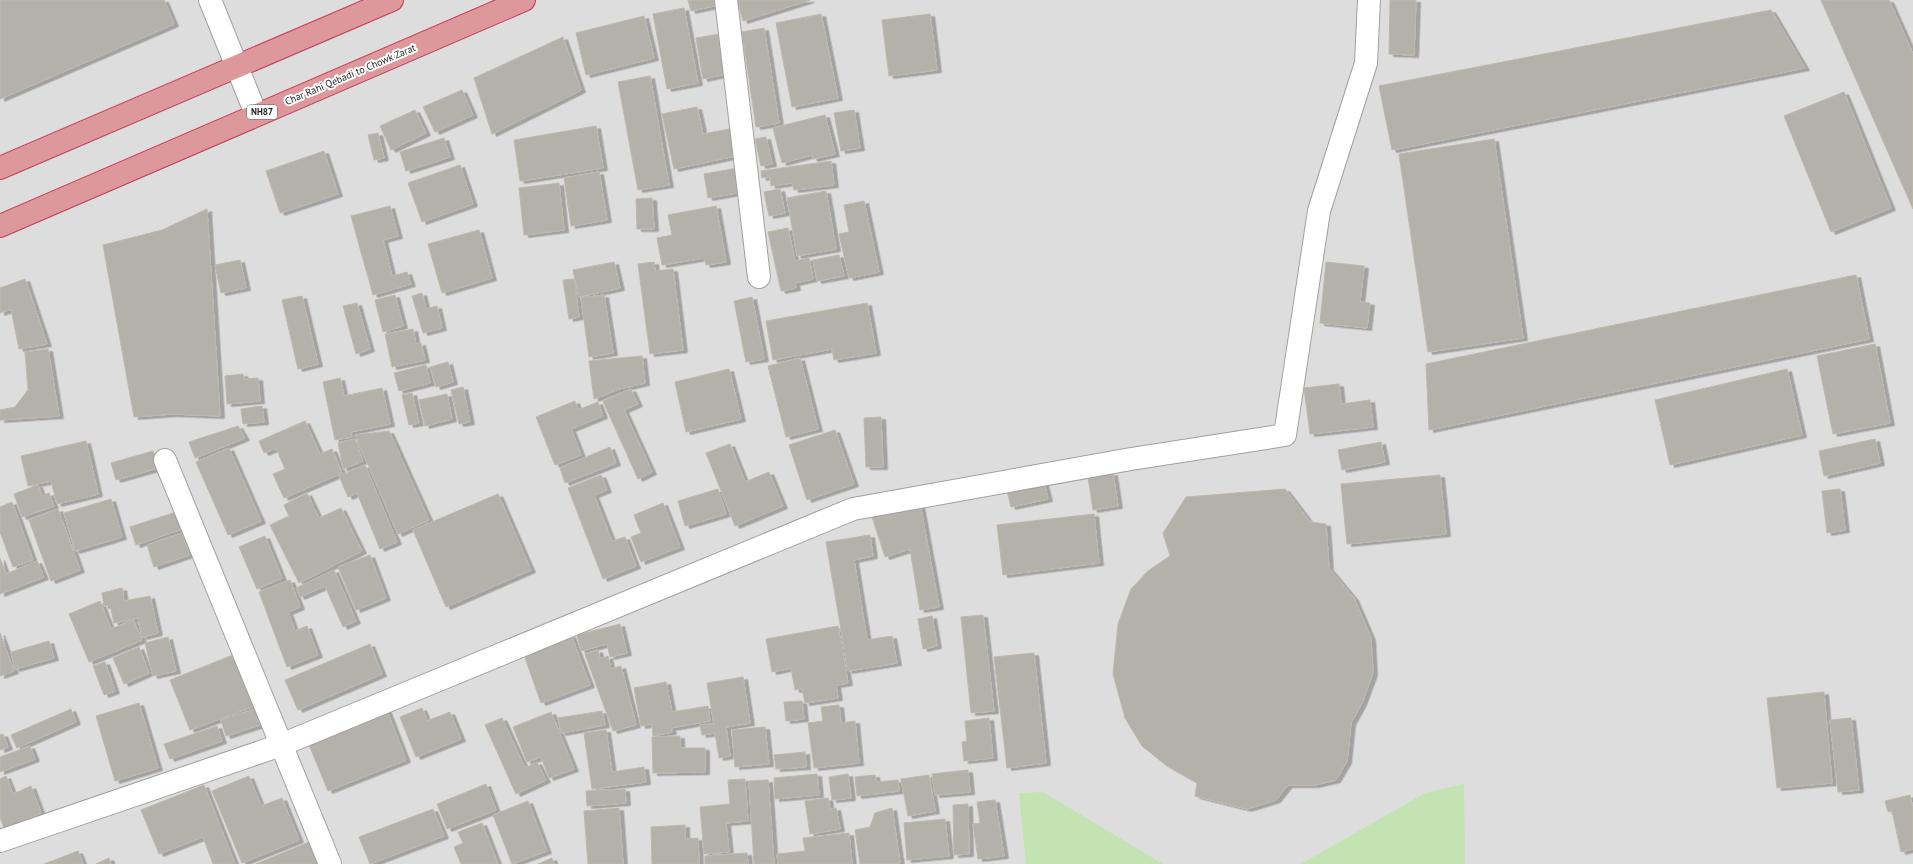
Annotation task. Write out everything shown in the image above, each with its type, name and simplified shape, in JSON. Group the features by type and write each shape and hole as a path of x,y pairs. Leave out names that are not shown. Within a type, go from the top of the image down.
{"highway":[{"path":"0,168 392,0"},
{"name":"Char Rahi Qebadi to Chowk Zarat","path":"0,226 256,114 524,0"}],"street":[{"path":"210,0 256,114"},
{"path":"726,0 759,277"},
{"path":"0,841 282,745 853,509 1131,459 1285,435 1319,211 1366,63 1368,0"},
{"path":"165,460 330,864"}],"shaded area":[{"path":"0,0 1913,0 1913,864 0,864"}],"green space":[{"path":"1464,784 1465,864 1301,864 1425,793"},
{"path":"1043,792 1163,864 1026,864 1019,793"}],"building":[{"path":"0,0 164,0 174,24 0,99"},
{"path":"688,0 722,0 723,4 691,11"},
{"path":"737,0 810,0 743,21"},
{"path":"1390,0 1416,0 1414,55 1389,54"},
{"path":"1821,0 1889,0 1913,54 1913,209"},
{"path":"684,8 698,83 667,89 653,14"},
{"path":"1771,10 1805,68 1392,150 1379,86"},
{"path":"821,14 838,98 792,107 776,23"},
{"path":"930,14 937,70 889,76 882,20"},
{"path":"644,16 654,58 586,75 576,33"},
{"path":"764,28 779,123 756,127 742,32"},
{"path":"719,34 726,74 703,79 696,38"},
{"path":"563,37 581,90 492,134 474,78"},
{"path":"650,76 669,185 638,190 618,82"},
{"path":"462,90 473,115 435,132 423,107"},
{"path":"1844,92 1891,208 1831,232 1784,116"},
{"path":"697,107 703,134 734,128 740,155 674,169 662,114"},
{"path":"415,110 426,133 391,150 380,126"},
{"path":"854,110 860,148 841,151 834,113"},
{"path":"825,115 835,154 813,159 812,155 782,163 773,128"},
{"path":"596,126 603,168 520,181 514,140"},
{"path":"378,133 384,158 374,160 368,135"},
{"path":"766,137 772,164 761,166 755,139"},
{"path":"444,138 450,157 406,171 400,152"},
{"path":"1494,139 1523,338 1428,352 1399,154"},
{"path":"324,151 338,194 280,213 266,171"},
{"path":"831,161 834,185 794,190 792,183 771,186 770,177 762,178 761,171"},
{"path":"460,165 473,204 422,222 408,183"},
{"path":"738,168 742,192 708,198 704,174"},
{"path":"599,172 607,220 571,226 564,178"},
{"path":"559,183 564,230 524,235 519,188"},
{"path":"780,189 785,213 769,216 764,192"},
{"path":"826,191 836,249 797,256 787,198"},
{"path":"652,198 654,229 637,229 636,199"},
{"path":"864,201 879,272 849,278 839,234 849,232 844,205"},
{"path":"390,206 398,236 383,240 392,276 407,272 411,284 373,295 351,216"},
{"path":"716,206 726,262 706,265 704,258 662,265 657,238 672,235 668,215"},
{"path":"207,209 220,416 172,414 134,417 103,245 162,230"},
{"path":"788,228 795,261 809,258 813,279 795,283 796,288 781,291 768,232"},
{"path":"479,230 492,278 442,293 428,244"},
{"path":"839,255 844,276 817,281 813,260"},
{"path":"240,260 246,288 221,293 215,265"},
{"path":"614,262 620,288 579,297 573,270"},
{"path":"654,262 655,271 673,269 683,350 650,354 638,264"},
{"path":"1326,262 1364,266 1360,302 1370,303 1367,328 1320,323"},
{"path":"1856,275 1869,339 1429,430 1426,364"},
{"path":"25,279 47,344 19,349 11,309 0,313 0,288"},
{"path":"574,279 579,317 569,319 563,280"},
{"path":"422,293 426,309 437,306 442,328 423,333 412,296"},
{"path":"395,295 403,326 383,332 375,300"},
{"path":"604,295 613,353 589,357 581,298"},
{"path":"302,296 318,364 298,369 282,300"},
{"path":"752,297 764,359 746,362 734,301"},
{"path":"357,303 370,349 356,354 343,306"},
{"path":"867,303 876,353 834,360 832,349 773,360 766,321"},
{"path":"413,329 416,344 421,343 425,360 392,367 385,334"},
{"path":"1875,344 1890,423 1833,434 1817,356"},
{"path":"48,349 59,416 0,420 0,410 15,407 28,390 25,352"},
{"path":"642,356 645,383 619,389 594,399 589,361"},
{"path":"800,358 818,429 786,437 768,366"},
{"path":"448,362 453,382 436,387 430,367"},
{"path":"426,365 430,383 399,391 394,373"},
{"path":"729,369 741,419 686,432 675,382"},
{"path":"1787,369 1802,435 1670,465 1655,400"},
{"path":"243,374 244,379 258,378 260,401 227,404 225,376"},
{"path":"340,378 344,396 382,388 390,424 351,432 352,437 335,440 323,382"},
{"path":"1339,384 1341,404 1370,400 1373,427 1310,434 1304,388"},
{"path":"463,387 470,422 459,424 451,390"},
{"path":"631,389 638,404 624,410 652,472 638,479 603,401"},
{"path":"412,393 419,423 409,425 402,395"},
{"path":"447,394 452,419 425,426 419,400"},
{"path":"575,401 578,410 598,402 603,416 571,429 581,455 555,465 536,417"},
{"path":"262,406 264,422 243,424 241,409"},
{"path":"881,417 883,467 866,467 864,418"},
{"path":"305,421 320,454 332,449 342,473 284,498 273,474 285,469 276,448 264,453 259,441"},
{"path":"238,426 245,438 195,458 189,442"},
{"path":"835,430 854,484 807,500 789,445"},
{"path":"389,431 429,520 398,534 355,435"},
{"path":"355,439 363,461 343,469 338,443"},
{"path":"1875,439 1880,463 1824,476 1819,451"},
{"path":"86,441 98,494 57,504 51,481 28,486 21,456"},
{"path":"1381,442 1385,462 1342,470 1338,450"},
{"path":"730,444 745,482 769,472 783,506 735,526 706,453"},
{"path":"610,447 616,463 565,483 560,468"},
{"path":"229,448 261,521 228,535 196,462"},
{"path":"153,451 158,468 116,480 111,463"},
{"path":"365,465 397,542 380,549 357,493 348,497 339,476"},
{"path":"1113,473 1118,506 1093,510 1088,477"},
{"path":"601,475 607,490 594,495 612,541 625,537 636,566 603,579 568,488"},
{"path":"1440,475 1446,534 1347,544 1341,484"},
{"path":"1043,479 1048,499 1011,507 1006,487"},
{"path":"38,485 42,496 49,493 54,506 22,517 14,494"},
{"path":"718,489 726,514 685,526 678,501"},
{"path":"1285,489 1310,522 1326,524 1329,568 1354,598 1371,638 1373,673 1362,703 1351,723 1347,761 1336,780 1315,785 1288,785 1276,800 1247,809 1195,796 1197,783 1167,766 1142,746 1125,718 1113,674 1118,624 1131,589 1148,571 1170,556 1163,533 1186,497"},
{"path":"1840,489 1845,530 1827,533 1822,491"},
{"path":"307,493 319,518 341,508 362,551 299,583 270,525 289,516 284,505"},
{"path":"498,494 531,570 446,607 413,530"},
{"path":"111,499 122,537 75,551 64,513"},
{"path":"12,502 33,560 13,567 0,532 0,507"},
{"path":"663,503 680,547 641,562 631,537 641,533 634,515"},
{"path":"920,504 939,607 920,610 910,549 885,557 871,514"},
{"path":"58,509 80,570 51,581 29,520"},
{"path":"179,511 185,528 136,545 130,527"},
{"path":"1094,514 1099,563 1003,575 997,525"},
{"path":"182,533 189,555 154,567 147,545"},
{"path":"870,535 873,556 854,560 867,640 892,636 897,663 848,671 826,542"},
{"path":"265,536 282,578 257,589 239,547"},
{"path":"370,555 386,598 356,610 338,567"},
{"path":"0,558 6,574 37,561 44,577 0,594"},
{"path":"334,570 356,621 343,627 325,586 300,597 296,588"},
{"path":"290,580 300,607 288,612 295,631 307,626 318,655 287,667 259,592"},
{"path":"122,588 124,601 150,596 158,633 142,637 138,618 114,623 110,605 104,606 102,593"},
{"path":"100,601 111,629 133,620 142,640 89,662 69,614"},
{"path":"983,615 994,711 971,713 961,617"},
{"path":"932,616 937,646 923,649 918,619"},
{"path":"620,624 627,653 610,657 607,644 581,651 577,635"},
{"path":"838,626 848,683 836,685 838,698 805,703 802,689 795,690 791,668 772,672 766,639"},
{"path":"0,633 14,671 0,676"},
{"path":"571,635 590,685 541,703 523,652"},
{"path":"168,637 176,671 153,676 145,643"},
{"path":"49,641 54,658 15,669 11,652"},
{"path":"370,644 382,674 298,710 285,680"},
{"path":"139,647 149,673 124,684 113,658"},
{"path":"598,650 600,659 608,656 611,669 621,666 636,725 613,731 585,654"},
{"path":"1034,653 1046,763 1007,768 994,657"},
{"path":"233,655 254,706 190,730 170,680"},
{"path":"105,662 115,691 104,695 93,666"},
{"path":"743,677 750,723 726,727 730,756 719,758 715,733 702,735 700,725 714,724 707,683"},
{"path":"666,682 672,712 708,706 710,721 671,728 672,732 653,736 652,724 641,726 634,688"},
{"path":"1824,692 1832,783 1777,788 1767,698"},
{"path":"802,701 804,719 786,721 784,702"},
{"path":"139,703 158,768 115,781 96,716"},
{"path":"839,705 841,723 855,721 859,763 814,768 808,723 823,721 821,707"},
{"path":"386,708 406,760 328,791 307,740"},
{"path":"422,708 427,721 450,712 461,739 416,757 400,717"},
{"path":"71,709 76,722 17,748 11,735"},
{"path":"255,709 260,725 226,736 221,720"},
{"path":"602,711 605,725 561,733 558,718"},
{"path":"551,712 574,769 549,778 541,757 527,762 513,727"},
{"path":"502,718 525,768 537,762 546,780 516,794 485,725"},
{"path":"989,718 993,758 964,761 962,742 967,741 965,721"},
{"path":"1851,718 1859,790 1838,792 1830,720"},
{"path":"217,726 222,741 170,759 164,744"},
{"path":"765,727 769,764 735,767 732,730"},
{"path":"606,730 612,772 644,767 646,782 592,789 584,733"},
{"path":"3,734 8,747 0,750 0,735"},
{"path":"680,736 680,748 705,748 705,772 653,773 652,737"},
{"path":"30,746 35,759 0,772 0,757"},
{"path":"805,752 806,767 776,769 774,755"},
{"path":"968,770 970,792 935,795 932,774"},
{"path":"817,774 819,795 775,799 774,778"},
{"path":"848,774 851,798 832,800 829,777"},
{"path":"875,775 876,782 898,780 899,791 857,796 855,777"},
{"path":"929,775 935,811 908,816 901,779"},
{"path":"6,776 13,794 31,786 41,813 4,828 0,817 0,779"},
{"path":"249,776 261,806 282,798 299,840 242,863 212,791"},
{"path":"745,779 748,821 726,823 729,852 704,854 700,807 730,804 728,780"},
{"path":"768,780 774,864 754,864 749,781"},
{"path":"486,784 496,810 447,829 437,804"},
{"path":"204,785 235,864 213,864 203,837 159,854 141,810"},
{"path":"625,789 626,803 587,806 586,791"},
{"path":"1910,795 1913,809 1913,849 1901,852 1892,811 1888,812 1885,801"},
{"path":"828,798 830,809 836,808 840,829 810,834 805,801"},
{"path":"995,800 1004,856 978,859 973,824 980,823 977,802"},
{"path":"528,801 547,851 512,864 493,815"},
{"path":"968,804 969,854 954,855 953,805"},
{"path":"619,808 623,864 588,864 584,811"},
{"path":"892,808 900,863 860,864 855,830 870,827 875,813"},
{"path":"433,809 444,836 370,864 359,837"},
{"path":"945,819 949,856 907,860 904,823"},
{"path":"482,823 498,864 461,864 454,847 463,843 458,832"},
{"path":"685,825 685,839 698,838 699,864 652,864 651,827"},
{"path":"849,833 852,864 778,864 777,854 805,851 803,838"},
{"path":"309,842 318,864 256,864"},
{"path":"78,851 83,864 44,864"},
{"path":"747,853 748,864 705,864 705,856"},
{"path":"109,858 111,864 96,864"},
{"path":"552,858 554,864 538,864"}]}
